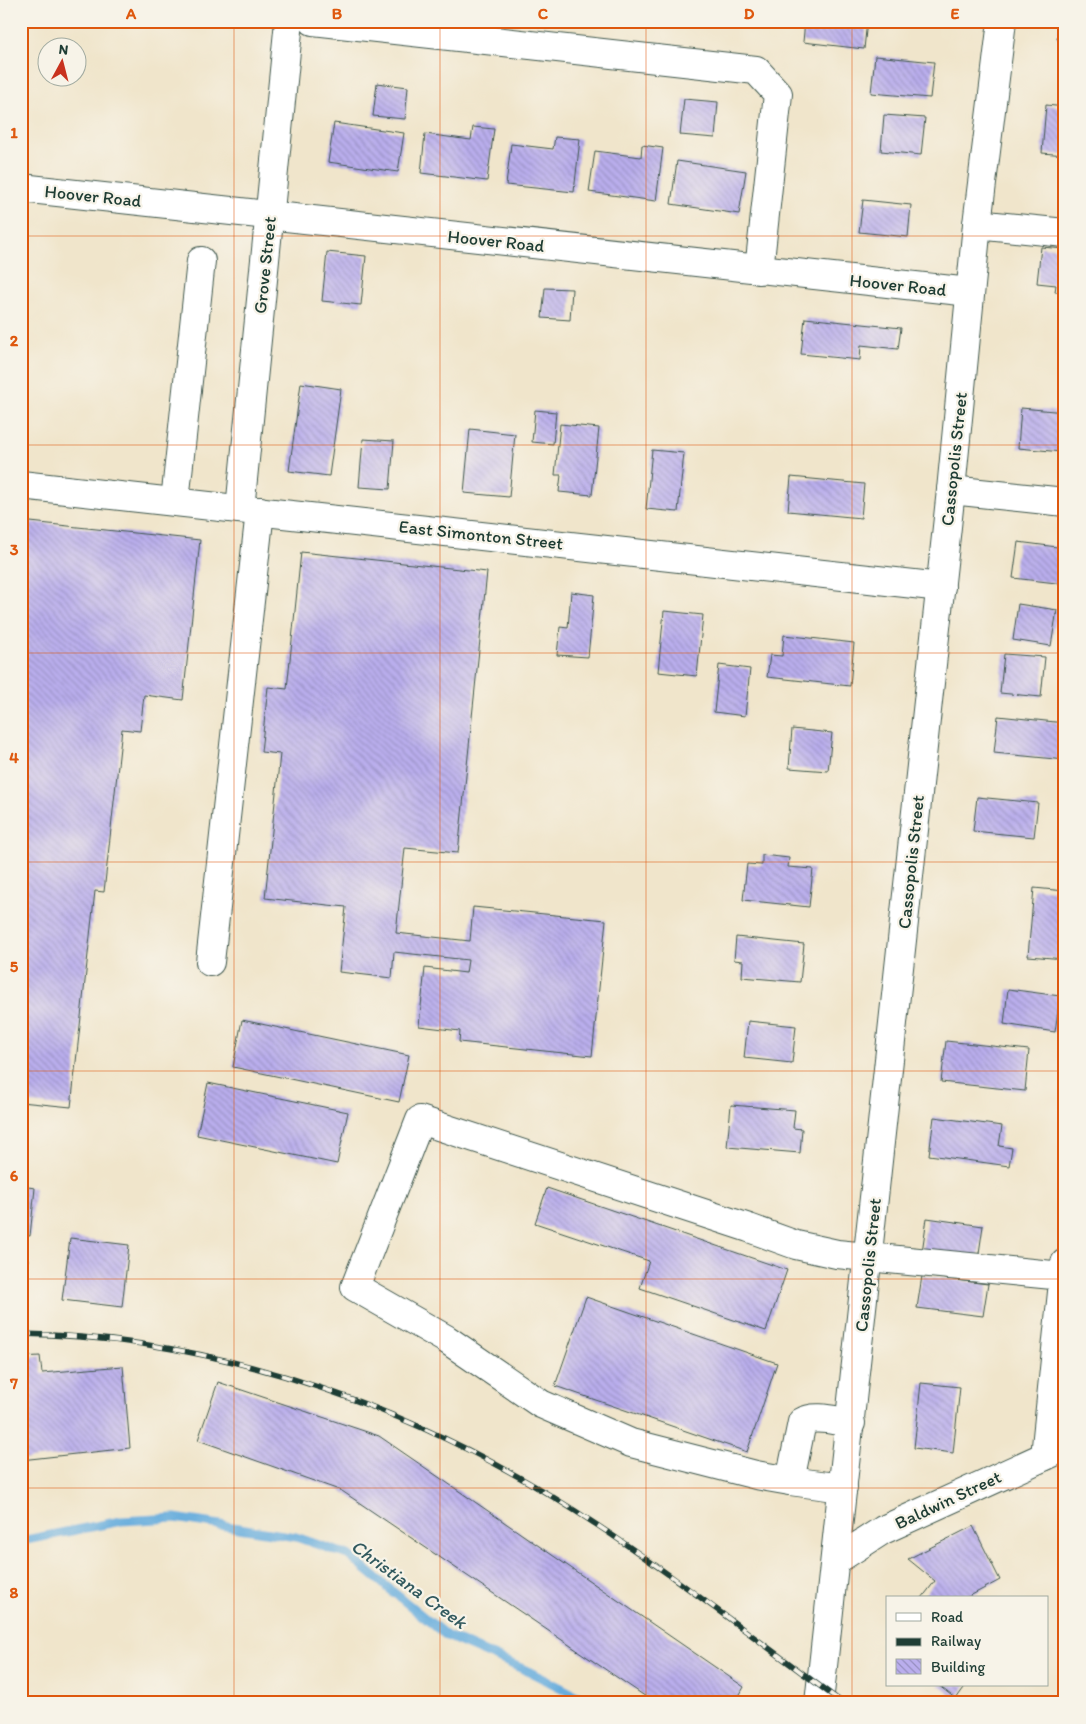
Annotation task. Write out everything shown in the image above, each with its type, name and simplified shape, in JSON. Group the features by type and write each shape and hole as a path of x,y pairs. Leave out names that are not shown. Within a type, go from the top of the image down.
{"street":[{"name":"Grove Street","path":"210,962 250,510 270,215 289,21"},
{"path":"313,21 756,70 778,94 758,270"},
{"name":"Cassopolis Street","path":"819,1703 941,587 977,224 1002,21"},
{"name":"Hoover Road","path":"21,188 970,292"},
{"path":"977,224 1065,233"},
{"path":"175,501 201,261"},
{"name":"East Simonton Street","path":"21,485 941,587"},
{"path":"951,490 1065,502"},
{"path":"843,1488 756,1475 631,1444 541,1404 446,1338 355,1287 420,1120 796,1245 837,1254 868,1258 1064,1270 1055,1452"},
{"path":"790,1481 802,1422 808,1419 816,1419 851,1423"},
{"name":"Baldwin Street","path":"835,1561 883,1530 1055,1452"}],"building":[{"path":"805,21 867,21 864,49 803,42"},
{"path":"1060,21 1065,21 1065,40 1057,39"},
{"path":"875,56 934,62 930,98 871,93"},
{"path":"377,83 408,87 405,119 373,116"},
{"path":"684,99 718,102 715,138 680,135"},
{"path":"1046,105 1065,107 1065,155 1042,153"},
{"path":"884,115 925,118 921,155 881,151"},
{"path":"334,123 404,133 398,172 328,162"},
{"path":"473,127 494,129 487,181 421,173 425,134 471,140"},
{"path":"555,137 580,139 574,192 506,185 511,144 553,149"},
{"path":"642,145 663,148 656,201 589,192 595,151 641,157"},
{"path":"677,161 746,171 739,214 671,204"},
{"path":"863,200 911,205 908,237 859,232"},
{"path":"1041,247 1065,249 1065,293 1055,292 1056,285 1037,283"},
{"path":"327,252 366,256 361,305 322,301"},
{"path":"545,288 572,289 570,320 542,318"},
{"path":"805,318 901,328 898,349 861,345 860,360 801,354"},
{"path":"301,383 341,389 329,476 289,471"},
{"path":"1021,408 1065,412 1062,452 1018,448"},
{"path":"535,410 556,412 553,444 532,442"},
{"path":"560,424 599,428 592,495 559,492 561,475 555,475"},
{"path":"470,429 515,434 509,497 464,493"},
{"path":"363,439 394,441 390,489 359,487"},
{"path":"652,450 684,453 678,512 646,509"},
{"path":"791,477 864,484 861,518 788,511"},
{"path":"21,521 200,540 183,700 144,695 140,731 122,729 104,892 95,891 71,1107 21,1102"},
{"path":"1018,542 1065,548 1065,584 1013,578"},
{"path":"301,552 487,572 458,853 405,848 396,933 470,941 473,907 606,920 592,1056 459,1042 460,1031 419,1026 425,968 466,973 468,960 394,952 392,978 339,972 346,907 265,898 280,754 261,752 268,687 287,689"},
{"path":"571,592 594,595 588,657 557,655 560,627 568,628"},
{"path":"1018,604 1057,610 1051,646 1013,640"},
{"path":"664,611 703,615 697,676 658,672"},
{"path":"784,635 854,643 850,686 767,677 770,655 782,656"},
{"path":"1004,654 1045,657 1041,697 1000,693"},
{"path":"719,665 750,669 745,716 714,712"},
{"path":"998,716 1065,723 1065,760 994,753"},
{"path":"792,729 832,733 828,771 789,768"},
{"path":"977,797 1038,803 1034,837 973,831"},
{"path":"762,855 789,858 788,867 813,869 809,907 743,900 747,864 762,865"},
{"path":"1034,888 1065,891 1065,959 1028,956"},
{"path":"736,937 804,944 800,982 742,977 743,961 734,960"},
{"path":"1008,989 1060,996 1055,1032 1004,1024"},
{"path":"242,1020 409,1055 399,1102 233,1067"},
{"path":"748,1021 796,1026 792,1063 744,1058"},
{"path":"946,1041 1029,1050 1025,1091 941,1082"},
{"path":"208,1083 348,1112 337,1164 197,1135"},
{"path":"731,1105 795,1110 793,1128 802,1129 800,1153 727,1147"},
{"path":"934,1117 1002,1126 999,1146 1012,1148 1009,1166 929,1155"},
{"path":"21,1186 35,1188 30,1236 21,1235"},
{"path":"547,1188 787,1270 766,1331 640,1288 649,1261 535,1223"},
{"path":"927,1218 983,1226 978,1260 922,1252"},
{"path":"70,1238 129,1245 122,1307 62,1300"},
{"path":"21,1258 28,1259 24,1302 21,1302"},
{"path":"922,1276 988,1284 983,1316 917,1308"},
{"path":"586,1297 777,1363 747,1452 555,1386"},
{"path":"40,1356 42,1373 123,1366 130,1448 21,1460 21,1357"},
{"path":"218,1382 379,1436 744,1687 735,1703 655,1703 342,1491 198,1440"},
{"path":"921,1383 960,1387 953,1453 914,1448"},
{"path":"973,1526 1000,1580 970,1596 924,1596 935,1581 908,1559"},
{"path":"939,1686 965,1686 956,1699"}],"waterway":[{"name":"Christiana Creek","path":"21,1541 121,1521 175,1518 296,1537 348,1555 447,1636 530,1672 591,1703"}],"railway":[{"path":"21,1334 98,1338 174,1349 249,1366 324,1389 396,1417 467,1449 535,1486 600,1527 692,1591 843,1703"}]}
